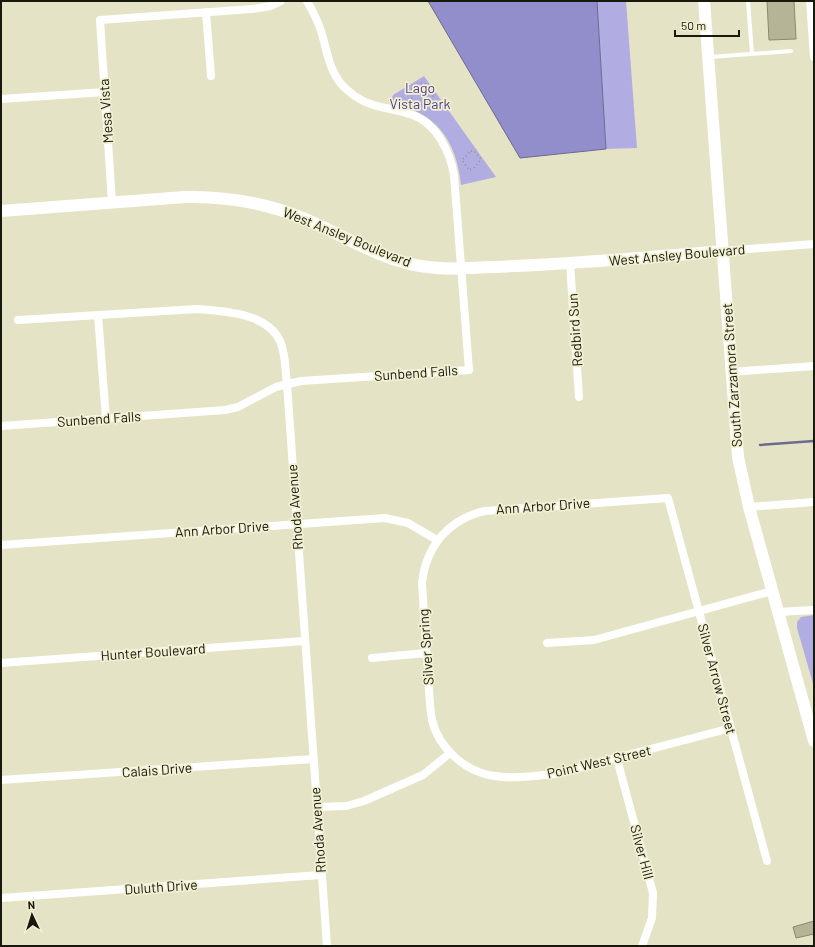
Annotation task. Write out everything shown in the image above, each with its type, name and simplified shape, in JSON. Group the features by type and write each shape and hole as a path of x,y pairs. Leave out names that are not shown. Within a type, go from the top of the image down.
{"main road":[{"name":"South Zarzamora Street","path":"704,1 738,457 749,507 814,741"},
{"name":"West Ansley Boulevard","path":"1,211 212,196 246,201 301,218 396,259 421,266 460,268 570,264 722,251"}],"street":[{"path":"211,76 206,12 263,8 281,1"},
{"name":"Sunbend Falls","path":"1,426 225,410 238,407 276,387 301,381 469,370 454,175 449,154 441,139 433,129 414,116 371,105 358,99 341,83 330,64 320,29 307,1"},
{"path":"810,1 814,57"},
{"name":"Mesa Vista","path":"112,202 100,20 206,12"},
{"path":"1,99 105,92"},
{"name":"West Ansley Boulevard","path":"722,251 814,244"},
{"name":"Redbird Sun","path":"570,264 579,397"},
{"name":"Rhoda Avenue","path":"18,320 197,309 226,311 252,318 272,330 280,341 284,354 287,384 304,641 327,946"},
{"path":"98,315 106,419"},
{"path":"731,372 814,366"},
{"name":"Ann Arbor Drive","path":"1,545 296,524 393,519 415,526 437,540 455,523 470,515 486,511 668,498"},
{"name":"Silver Arrow Street","path":"668,498 767,861"},
{"path":"749,507 814,502"},
{"name":"Silver Spring","path":"437,540 427,560 422,584 426,653 432,720 439,736 450,753"},
{"path":"547,643 594,640 772,591"},
{"path":"778,612 814,610"},
{"name":"Hunter Boulevard","path":"1,663 304,641"},
{"path":"372,658 426,653"},
{"name":"Point West Street","path":"450,753 464,765 475,770 503,777 555,774 617,759 730,728"},
{"path":"317,807 346,806 364,801 423,775 450,753"},
{"name":"Calais Drive","path":"1,780 313,759"},
{"name":"Silver Hill","path":"617,759 653,893 652,918 642,946"},
{"name":"Duluth Drive","path":"1,898 321,875"}],"lane":[{"path":"748,1 752,54"},
{"path":"708,57 791,50"}],"path":[{"path":"425,83 430,86 432,96 429,103 420,105 413,98 411,90 414,86 425,83"},
{"path":"418,109 420,105"},
{"path":"474,151 481,159 475,167 470,170 462,161 463,158 474,151"}],"green space":[{"path":"597,1 626,1 637,148 606,149"},
{"name":"Lago Vista Park","path":"424,76 496,177 461,185 454,154 441,130 420,113 406,107 390,103 393,95"},
{"path":"814,615 814,687 797,628 797,622 801,617"}],"shaded area":[{"path":"428,1 597,1 606,149 520,158"}],"building":[{"path":"767,1 794,1 796,39 769,40"},
{"path":"814,921 814,934 796,938 793,927"}],"waterway":[{"path":"760,445 814,441"}]}
